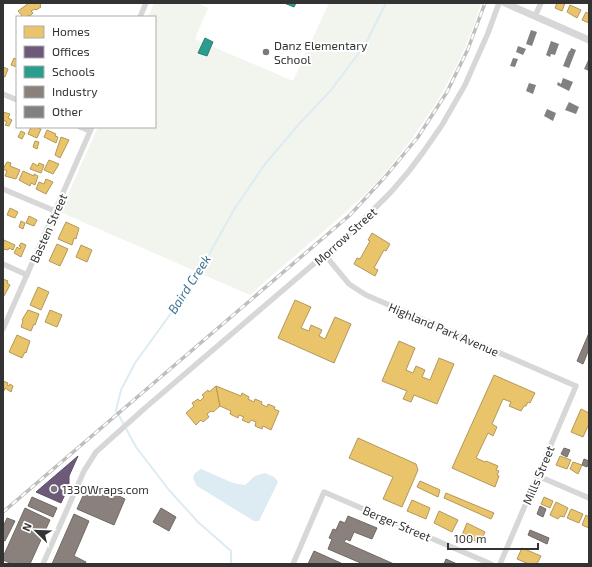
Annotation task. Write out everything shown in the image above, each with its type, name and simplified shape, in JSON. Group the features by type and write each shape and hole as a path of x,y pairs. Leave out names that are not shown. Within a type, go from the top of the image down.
{"street":[{"path":"140,16 146,3"},
{"name":"Morrow Street","path":"43,564 84,471 96,452 131,420 325,255 372,213 391,192 424,151 442,125 465,84 488,33 499,3"},
{"path":"505,3 589,40"},
{"path":"535,16 541,3"},
{"path":"3,94 16,100"},
{"name":"Basten Street","path":"3,329 91,129"},
{"path":"3,189 55,212"},
{"name":"Highland Park Avenue","path":"325,255 349,284 366,295 576,386"},
{"path":"3,264 27,275"},
{"name":"Mills Street","path":"500,564 576,386"},
{"path":"538,476 589,498"},
{"name":"Berger Street","path":"293,564 324,492 491,564"}],"shaded area":[{"path":"154,3 197,3 208,8 195,39 293,81 329,3 481,3 473,28 451,76 424,122 392,164 375,184 356,202 250,295 60,212 98,128 156,128 156,16 148,16"},
{"path":"201,469 233,483 245,485 255,476 265,473 274,477 278,482 259,521 254,521 197,486 193,478 195,473"}],"building: Homes":[{"path":"29,3 42,3 40,5 41,7 31,11 33,13 30,16 22,16 18,11"},
{"path":"557,3 565,3 562,11 555,8"},
{"path":"570,5 581,10 577,18 567,12"},
{"path":"586,12 589,14 589,23 582,20"},
{"path":"14,58 16,59 16,67 11,65"},
{"path":"3,67 8,69 5,77 3,76"},
{"path":"3,112 10,114 8,118 12,120 9,126 5,125 7,122 3,120"},
{"path":"31,128 41,129 37,138 28,134"},
{"path":"47,130 56,134 55,136 58,137 56,143 44,137"},
{"path":"21,131 25,133 22,139 18,137"},
{"path":"61,137 69,140 60,158 55,155"},
{"path":"35,141 39,142 37,149 33,147"},
{"path":"49,160 59,164 53,174 44,170"},
{"path":"7,162 11,163 10,166 20,170 16,179 5,176 7,171 3,169"},
{"path":"33,163 38,166 39,163 44,165 41,173 30,169"},
{"path":"23,171 34,176 34,174 38,176 35,185 31,183 30,186 19,180"},
{"path":"46,179 53,182 46,194 36,189 39,182 44,184"},
{"path":"10,208 18,212 15,218 7,215"},
{"path":"29,216 37,220 34,226 26,223"},
{"path":"21,221 25,223 23,229 19,227"},
{"path":"66,222 79,228 76,239 74,238 72,245 58,239"},
{"path":"372,233 390,244 386,251 384,250 374,268 378,270 375,276 354,264 357,258 360,259 370,241 368,240"},
{"path":"4,240 15,245 13,250 9,248 8,250 3,249"},
{"path":"21,243 26,245 21,257 14,253 17,247 20,249 21,247 19,246"},
{"path":"57,244 68,249 60,266 49,261"},
{"path":"81,245 92,250 87,262 76,257"},
{"path":"3,279 8,281 7,283 10,285 4,296 3,295"},
{"path":"38,287 49,292 41,310 30,305"},
{"path":"295,300 311,307 301,328 309,331 311,325 322,330 319,336 325,339 335,317 351,324 334,363 278,338"},
{"path":"28,310 39,314 31,331 21,327 22,320"},
{"path":"50,310 62,315 57,327 45,322"},
{"path":"17,335 30,341 26,353 25,352 22,358 9,352"},
{"path":"399,341 415,348 406,370 413,373 416,366 425,370 422,377 430,380 439,358 454,364 437,404 414,395 411,402 403,399 407,391 382,381"},
{"path":"494,375 535,393 530,403 528,402 521,411 509,406 511,402 503,399 492,424 497,427 493,436 488,433 476,458 498,466 496,470 499,471 497,475 499,476 495,487 452,468"},
{"path":"3,381 8,383 7,385 9,386 10,384 13,386 11,392 5,388 4,391 3,390"},
{"path":"216,386 220,406 213,412 211,411 207,414 209,417 203,422 201,420 196,425 186,413 194,406 192,403 198,399 200,401 204,397 202,395 208,390 209,392"},
{"path":"216,386 241,396 242,393 249,397 248,399 254,402 255,399 262,402 261,404 267,407 268,404 275,407 274,409 279,411 271,430 263,426 262,429 255,426 256,422 251,420 249,423 242,420 244,417 239,415 238,418 230,414 231,411 220,406"},
{"path":"581,409 589,413 589,424 583,437 571,432"},
{"path":"358,438 416,464 418,470 402,507 383,499 393,477 349,458"},
{"path":"560,456 571,460 567,469 556,465"},
{"path":"573,462 582,465 578,474 570,469"},
{"path":"420,481 440,490 438,497 417,487"},
{"path":"446,493 494,513 491,519 444,498"},
{"path":"544,497 553,501 550,508 541,504"},
{"path":"412,500 430,508 426,519 407,511"},
{"path":"556,502 568,508 564,517 560,516 558,519 550,515"},
{"path":"571,509 583,514 579,523 567,518"},
{"path":"439,511 458,520 452,532 434,523"},
{"path":"586,515 589,517 589,528 582,525"},
{"path":"467,523 485,532 480,543 462,535"},
{"path":"522,548 541,556 537,564 529,564 517,559"}],"building: Offices":[{"path":"78,456 69,476 69,486 61,503 36,492"}],"building: Schools":[{"path":"284,3 296,3 294,7"},
{"path":"205,38 213,42 207,56 198,53"}],"building: Industry":[{"path":"589,333 589,349 583,364 577,361"},
{"path":"564,448 570,450 567,457 561,454"},
{"path":"584,459 589,461 587,467 582,465"},
{"path":"87,487 113,499 115,494 125,499 114,525 77,509"},
{"path":"32,497 57,508 53,517 28,506"},
{"path":"540,506 546,509 543,517 537,514"},
{"path":"25,508 50,520 30,564 12,564 3,560 3,557"},
{"path":"161,508 176,517 169,531 153,522"},
{"path":"74,514 89,521 74,556 86,562 85,564 52,564"},
{"path":"348,516 377,528 372,539 354,532 350,541 346,539 344,542 394,564 363,564 328,549 332,539 329,538 333,529 336,530 340,521 345,523"},
{"path":"7,518 15,521 5,541 3,540 3,527"},
{"path":"530,530 549,538 547,544 528,535"},
{"path":"314,551 343,564 308,564"},
{"path":"446,559 457,564 444,564"}],"building: Other":[{"path":"531,30 537,32 532,46 526,44"},
{"path":"551,41 559,44 555,55 551,54 550,57 546,55"},
{"path":"518,46 526,49 523,55 516,52"},
{"path":"571,48 576,50 569,68 563,66"},
{"path":"513,58 518,59 515,67 510,66"},
{"path":"589,58 589,71 584,69"},
{"path":"563,78 573,82 569,91 557,85 558,82 561,84"},
{"path":"529,83 536,85 533,94 526,91"},
{"path":"569,102 579,107 576,114 565,110"},
{"path":"547,109 556,113 553,121 544,116"}],"waterway":[{"name":"Baird Creek","path":"231,564 231,551 198,522 169,490 136,447 116,410 121,390 135,363 177,305 207,258 235,208 265,164 331,90 365,45 386,3"}],"railway":[{"path":"3,512 350,215 385,177 418,137 447,92 468,49 485,3"}],"place":[{"name":"Danz Elementary School","path":"266,52"},
{"name":"1330Wraps.com","path":"54,489"}]}
